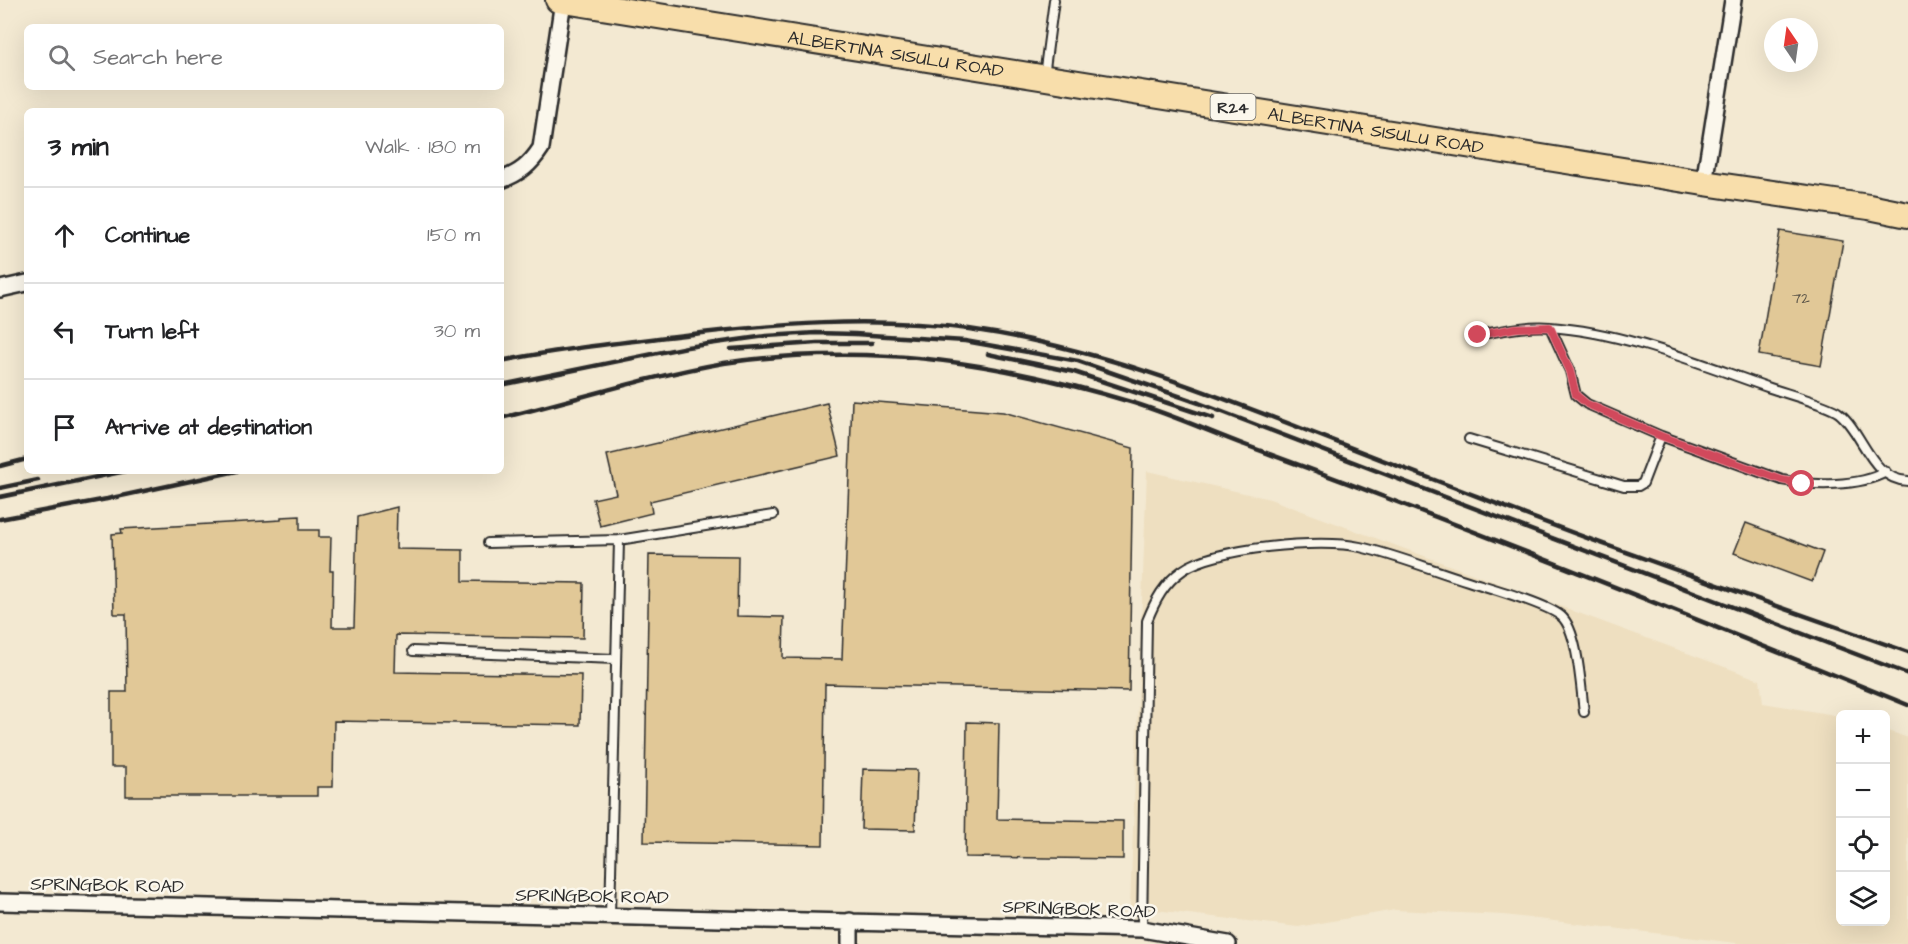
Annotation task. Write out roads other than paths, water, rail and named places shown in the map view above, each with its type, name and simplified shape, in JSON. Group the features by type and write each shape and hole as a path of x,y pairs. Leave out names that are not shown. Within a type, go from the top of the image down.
{"main road":[{"name":"ALBERTINA SISULU ROAD","path":"560,0 1908,215"}],"street":[{"path":"504,179 518,173 532,162 541,148 560,0"},
{"path":"1704,183 1733,0"},
{"path":"0,289 24,284"},
{"name":"SPRINGBOK ROAD","path":"0,903 1142,929 1190,940 1228,944"},
{"path":"850,921 850,944"}],"lane":[{"path":"1044,77 1054,0"},
{"path":"1550,327 1570,371 1576,395 1587,404 1661,436 1782,480 1802,484 1867,479 1886,472"},
{"path":"1478,335 1516,328 1550,327 1602,335 1655,349 1838,412 1876,463 1900,481 1908,481"},
{"path":"1469,439 1624,486 1632,486 1643,483 1661,436"},
{"path":"488,543 619,540 773,515"},
{"path":"610,916 619,540"},
{"path":"1142,929 1147,621 1155,601 1167,584 1184,569 1202,560 1317,543 1359,546 1549,609 1561,616 1570,626 1574,639 1584,712"},
{"path":"413,651 615,659"}],"railway":[{"path":"504,360 632,341 749,328 822,323 932,325 1025,339 1081,352 1189,386 1583,537 1908,652"},
{"path":"504,384 687,347 766,336 816,333 965,341 1078,361 1199,403 1908,674"},
{"path":"731,349 817,343 872,343"},
{"path":"988,354 1074,372 1213,418"},
{"path":"504,417 724,363 794,356 899,357 967,364 1034,376 1134,403 1162,413 1515,548 1908,705"},
{"path":"0,466 24,460"},
{"path":"0,497 111,474"},
{"path":"0,519 223,474"},
{"path":"0,488 38,480"}]}
